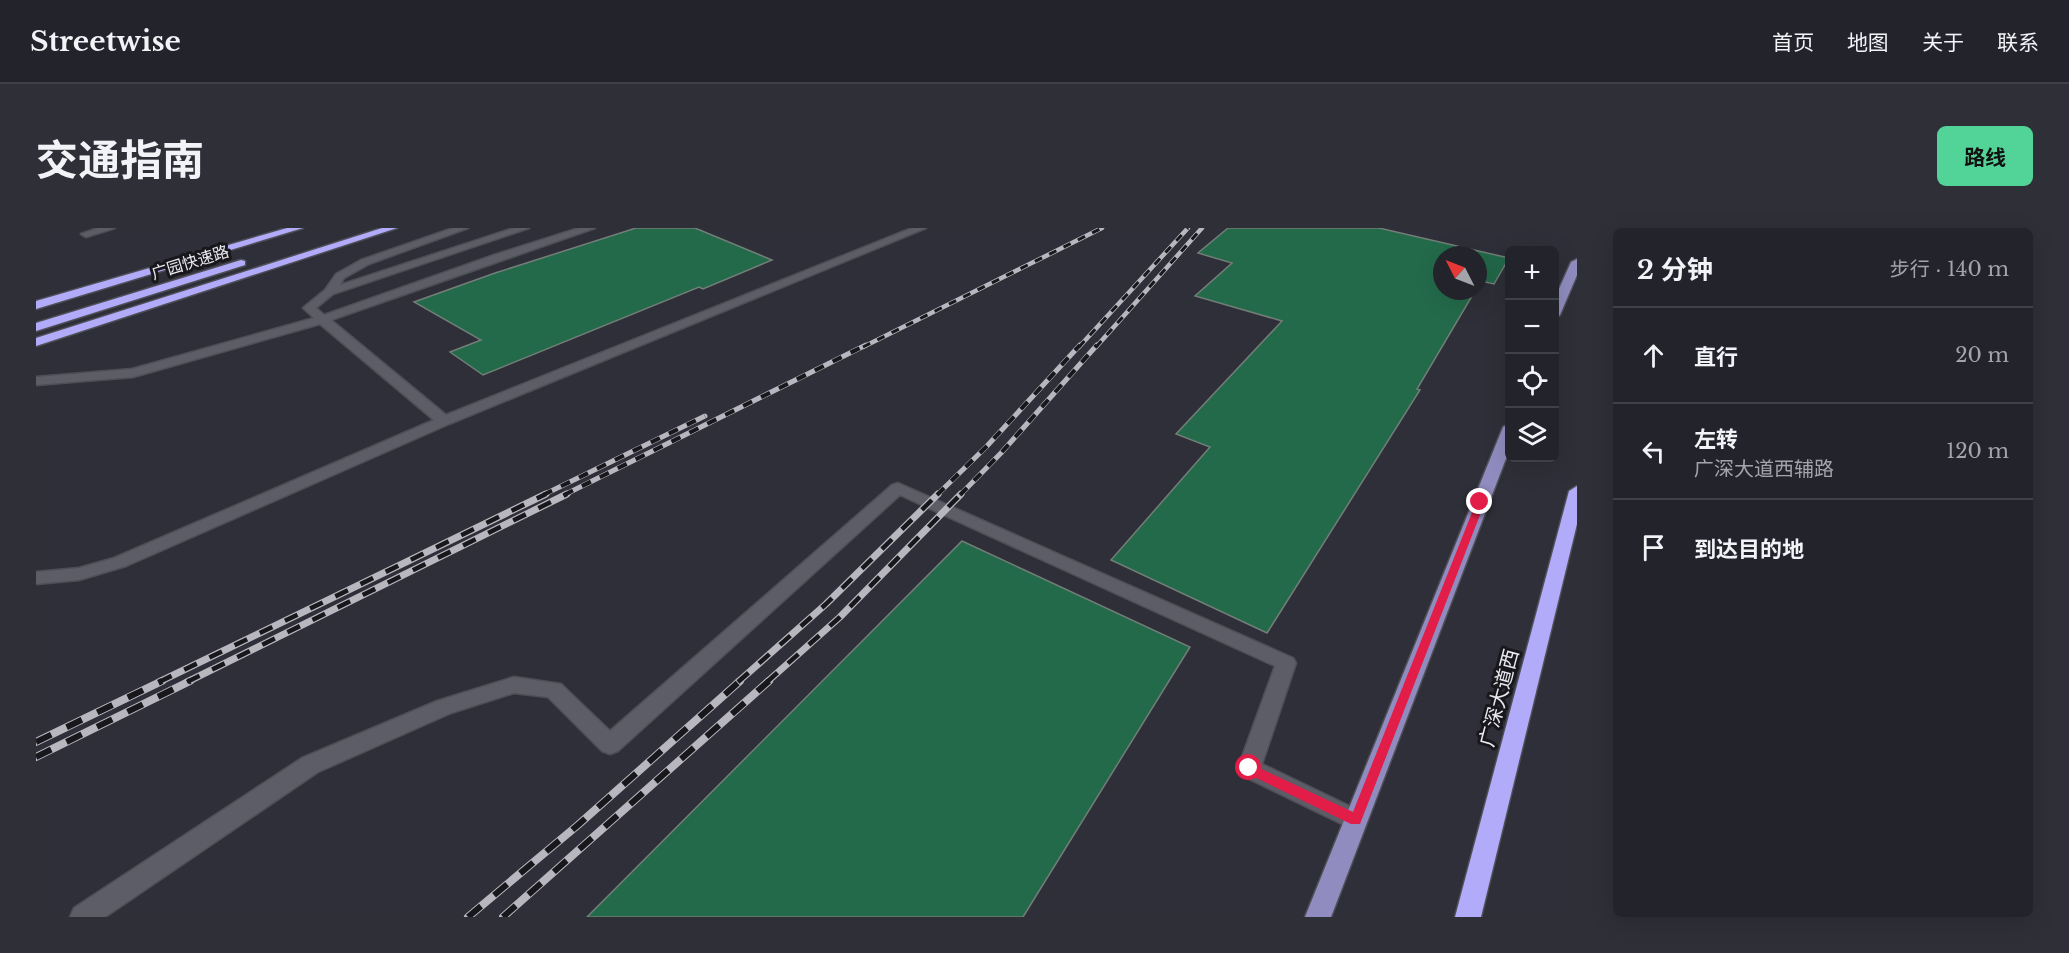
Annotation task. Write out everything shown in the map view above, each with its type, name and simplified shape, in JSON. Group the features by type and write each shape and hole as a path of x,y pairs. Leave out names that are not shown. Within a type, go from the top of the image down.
{"highway":[{"path":"36,294 263,228"},
{"name":"广园快速路","path":"36,305 298,228"},
{"name":"广园快速路","path":"36,327 355,228"},
{"path":"36,342 392,228"},
{"name":"广深大道西","path":"1468,917 1577,491"}],"main road":[{"path":"1559,303 1577,262"},
{"path":"1318,917 1505,437"}],"street":[{"path":"86,234 110,228"},
{"path":"444,420 309,308 329,292 339,276 365,262 463,228"},
{"path":"329,292 524,228"},
{"path":"549,228 570,234"},
{"path":"37,386 133,373 324,319 591,228"},
{"path":"36,578 79,574 120,562 444,420 921,228"},
{"path":"83,917 310,765 444,707 514,685 554,690 610,745 898,488 1286,663 1249,768 1356,820"}],"building":[{"path":"636,228 695,228 772,260 703,289 699,287 483,375 450,352 481,340 414,302 495,273"},
{"path":"1228,228 1379,228 1457,246 1433,246 1433,300 1470,300 1417,389 1420,390 1267,633 1111,560 1210,447 1176,434 1282,321 1195,296 1232,263 1198,253"},
{"path":"1487,253 1505,257 1505,265 1494,284 1487,282"},
{"path":"962,541 1190,647 1023,917 587,917"}],"railway":[{"path":"863,347 1102,228"},
{"path":"1079,347 1188,228"},
{"path":"1096,347 1202,228"},
{"path":"564,495 866,345"},
{"path":"937,495 987,446 1080,345"},
{"path":"960,495 1001,453 1097,345"},
{"path":"543,495 705,416"},
{"path":"159,682 546,494"},
{"path":"187,682 567,494"},
{"path":"738,682 826,604 938,494"},
{"path":"767,682 840,617 961,494"},
{"path":"36,742 162,681"},
{"path":"36,757 190,681"},
{"path":"468,917 578,825 740,681"},
{"path":"503,917 769,681"}],"route":[{"path":"1249,768 1356,820 1480,502"}]}
